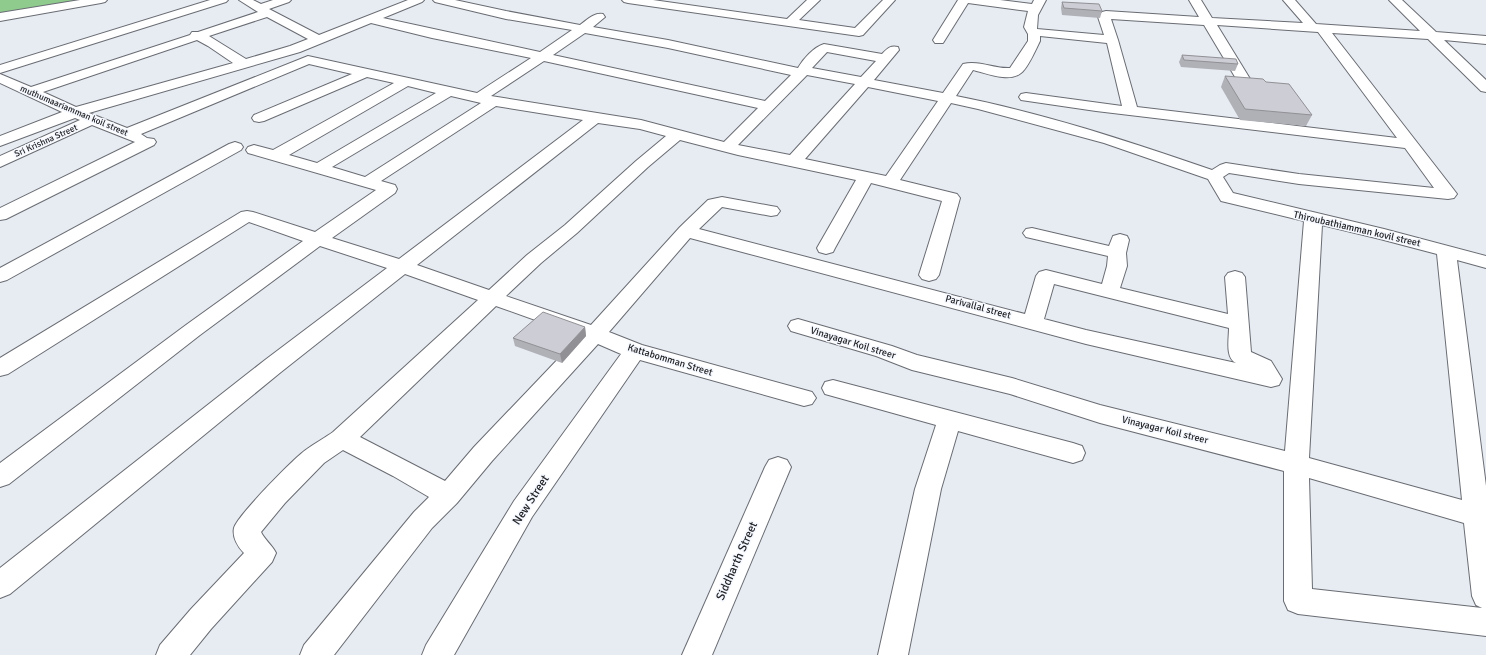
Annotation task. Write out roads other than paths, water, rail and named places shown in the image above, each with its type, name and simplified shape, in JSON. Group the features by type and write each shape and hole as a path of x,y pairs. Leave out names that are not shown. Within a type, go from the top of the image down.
{"street":[{"path":"0,18 101,0"},
{"path":"0,69 222,0"},
{"path":"245,0 319,40"},
{"path":"29,92 196,36 264,10 285,0"},
{"path":"0,141 76,112 295,49 418,0"},
{"path":"439,0 506,15 668,44 980,105 1110,140 1214,176 1226,168 1299,178 1448,194 1318,28 1289,0"},
{"path":"628,0 661,2 721,13 859,32 889,0"},
{"path":"790,22 814,0"},
{"path":"939,40 964,0"},
{"path":"890,182 968,68 972,66 1014,73 1018,70 1034,41 1031,30 1032,15 1038,4 972,0"},
{"path":"1195,0 1248,87"},
{"path":"1395,0 1484,84"},
{"path":"721,13 735,2"},
{"path":"1130,110 1129,100 1104,17 1106,15 1432,35 1486,40"},
{"path":"367,183 599,17"},
{"path":"371,19 454,40 663,82 768,106"},
{"path":"1031,30 1112,40"},
{"path":"196,36 213,43 244,64"},
{"path":"727,147 824,48 889,55 794,162"},
{"path":"295,49 307,55 308,60"},
{"path":"127,134 308,60 486,99 594,118 620,121 727,147 890,182 951,198 929,275"},
{"path":"259,118 365,73"},
{"name":"muthumaariamman koil street","path":"0,78 92,120 148,142 0,215"},
{"path":"275,156 406,82"},
{"path":"318,169 449,91"},
{"path":"1026,97 1096,107 1410,144"},
{"path":"0,584 255,380 594,118"},
{"name":"Sri Krishna Street","path":"0,162 92,120"},
{"path":"171,655 201,619 262,553 249,540 247,529 276,495 315,456 342,438 534,259 571,229 642,164 678,134"},
{"path":"0,276 244,148 389,189 222,308 0,477"},
{"name":"Thiroubathiamman kovil street","path":"1214,176 1227,197 1384,234 1486,262"},
{"path":"826,248 866,177"},
{"path":"315,655 423,520 448,495 483,454 595,334 686,230 714,204 722,202 771,211"},
{"name":"Kattabomman Street","path":"0,368 247,216 316,240 403,267 595,334 635,351 804,398"},
{"path":"1313,218 1296,464 1298,601 1486,622"},
{"name":"Parivallal street","path":"686,230 1086,336 1271,380 1301,390"},
{"path":"1032,232 1118,246 1118,266 1109,292"},
{"path":"1446,251 1486,596"},
{"path":"1033,322 1046,276 1240,324"},
{"path":"1235,277 1240,324 1240,356 1263,367 1271,380"},
{"name":"Vinayagar Koil streer","path":"798,326 884,351 912,362 1012,386 1100,414 1296,464 1476,515"},
{"name":"New Street","path":"437,655 523,509 635,351"},
{"path":"833,388 1073,453"},
{"path":"893,655 928,489 949,420"},
{"path":"342,438 396,465 448,495"},
{"name":"Siddharth Street","path":"697,655 778,467"}]}
